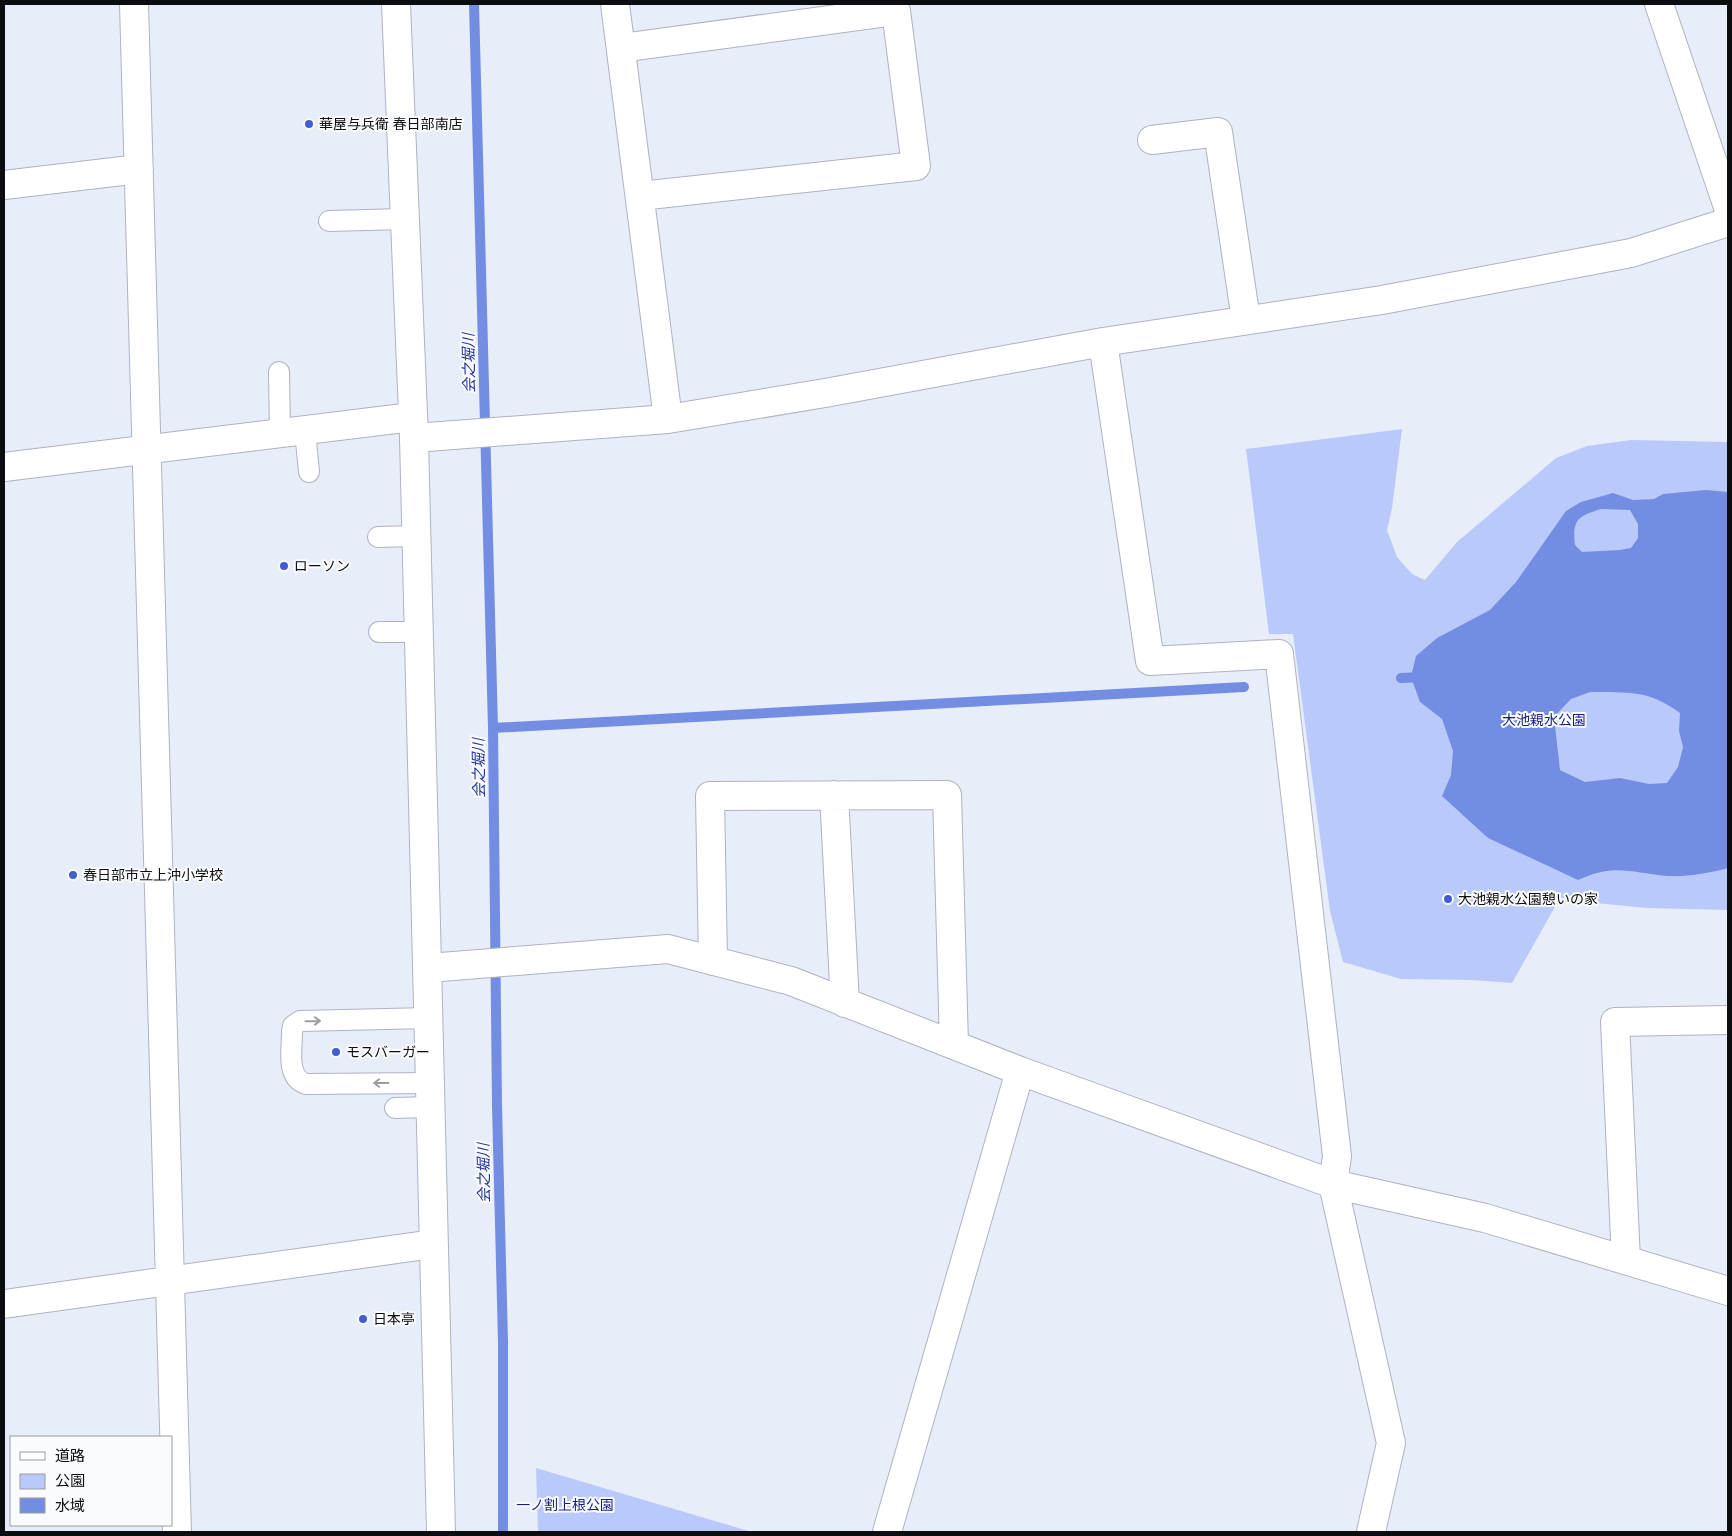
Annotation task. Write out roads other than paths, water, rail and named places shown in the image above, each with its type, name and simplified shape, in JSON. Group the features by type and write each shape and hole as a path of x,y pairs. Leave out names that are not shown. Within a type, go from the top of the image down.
{"street":[{"path":"134,4 177,1532"},
{"path":"396,4 413,427 441,1532"},
{"path":"616,4 668,419"},
{"path":"1658,4 1728,207"},
{"path":"621,48 896,12 916,166 640,196"},
{"path":"1152,140 1218,132 1246,320"},
{"path":"4,185 139,169"},
{"path":"4,467 147,448 292,433 413,427 450,435 668,419 825,393 1103,342 1382,300 1631,253 1728,222"},
{"path":"1103,342 1150,660 1280,654 1337,1156 1333,1184 1391,1443 1371,1532"},
{"path":"834,795 845,1003"},
{"path":"713,961 710,796 947,795 954,1045"},
{"path":"428,968 668,949 790,981 1020,1071 1333,1184 1485,1218 1728,1291"},
{"path":"1626,1260 1615,1022 1728,1020"},
{"path":"887,1532 1020,1071"},
{"path":"4,1304 433,1244"}],"lane":[{"path":"329,221 404,220"},
{"path":"279,372 292,433 309,472"},
{"path":"378,536 416,536"},
{"path":"379,632 419,632"},
{"path":"429,1018 300,1021 293,1026 292,1032 292,1074 297,1081 306,1084 430,1095"},
{"path":"396,1108 430,1095"}],"water":[{"path":"1706,490 1728,492 1728,868 1714,872 1675,876 1613,870 1578,880 1488,838 1442,796 1451,775 1453,751 1442,719 1420,702 1411,677 1416,656 1437,638 1490,610 1516,582 1566,511 1581,502 1613,493 1633,500 1654,499 1663,494","holes":["1601,509 1630,510 1638,524 1638,538 1631,548 1582,552 1575,545 1574,537 1578,520 1587,514","1590,692 1627,693 1648,696 1680,713 1679,731 1683,747 1678,767 1667,783 1649,784 1620,778 1585,782 1560,770 1554,717 1571,699"]}],"waterway":[{"name":"会之堀川","path":"474,4 493,728 497,1106 503,1342 503,1532"},
{"path":"1401,678 1422,677"},
{"path":"493,728 1244,687"}],"place":[{"name":"華屋与兵衛 春日部南店","path":"309,124"},
{"name":"ローソン","path":"284,566"},
{"name":"春日部市立上沖小学校","path":"73,875"},
{"name":"大池親水公園憩いの家","path":"1448,899"},
{"name":"モスバーガー","path":"336,1052"},
{"name":"日本亭","path":"363,1319"}],"park label":[{"name":"大池親水公園","path":"1544,720"},
{"name":"一ノ割上根公園","path":"565,1505"}]}
